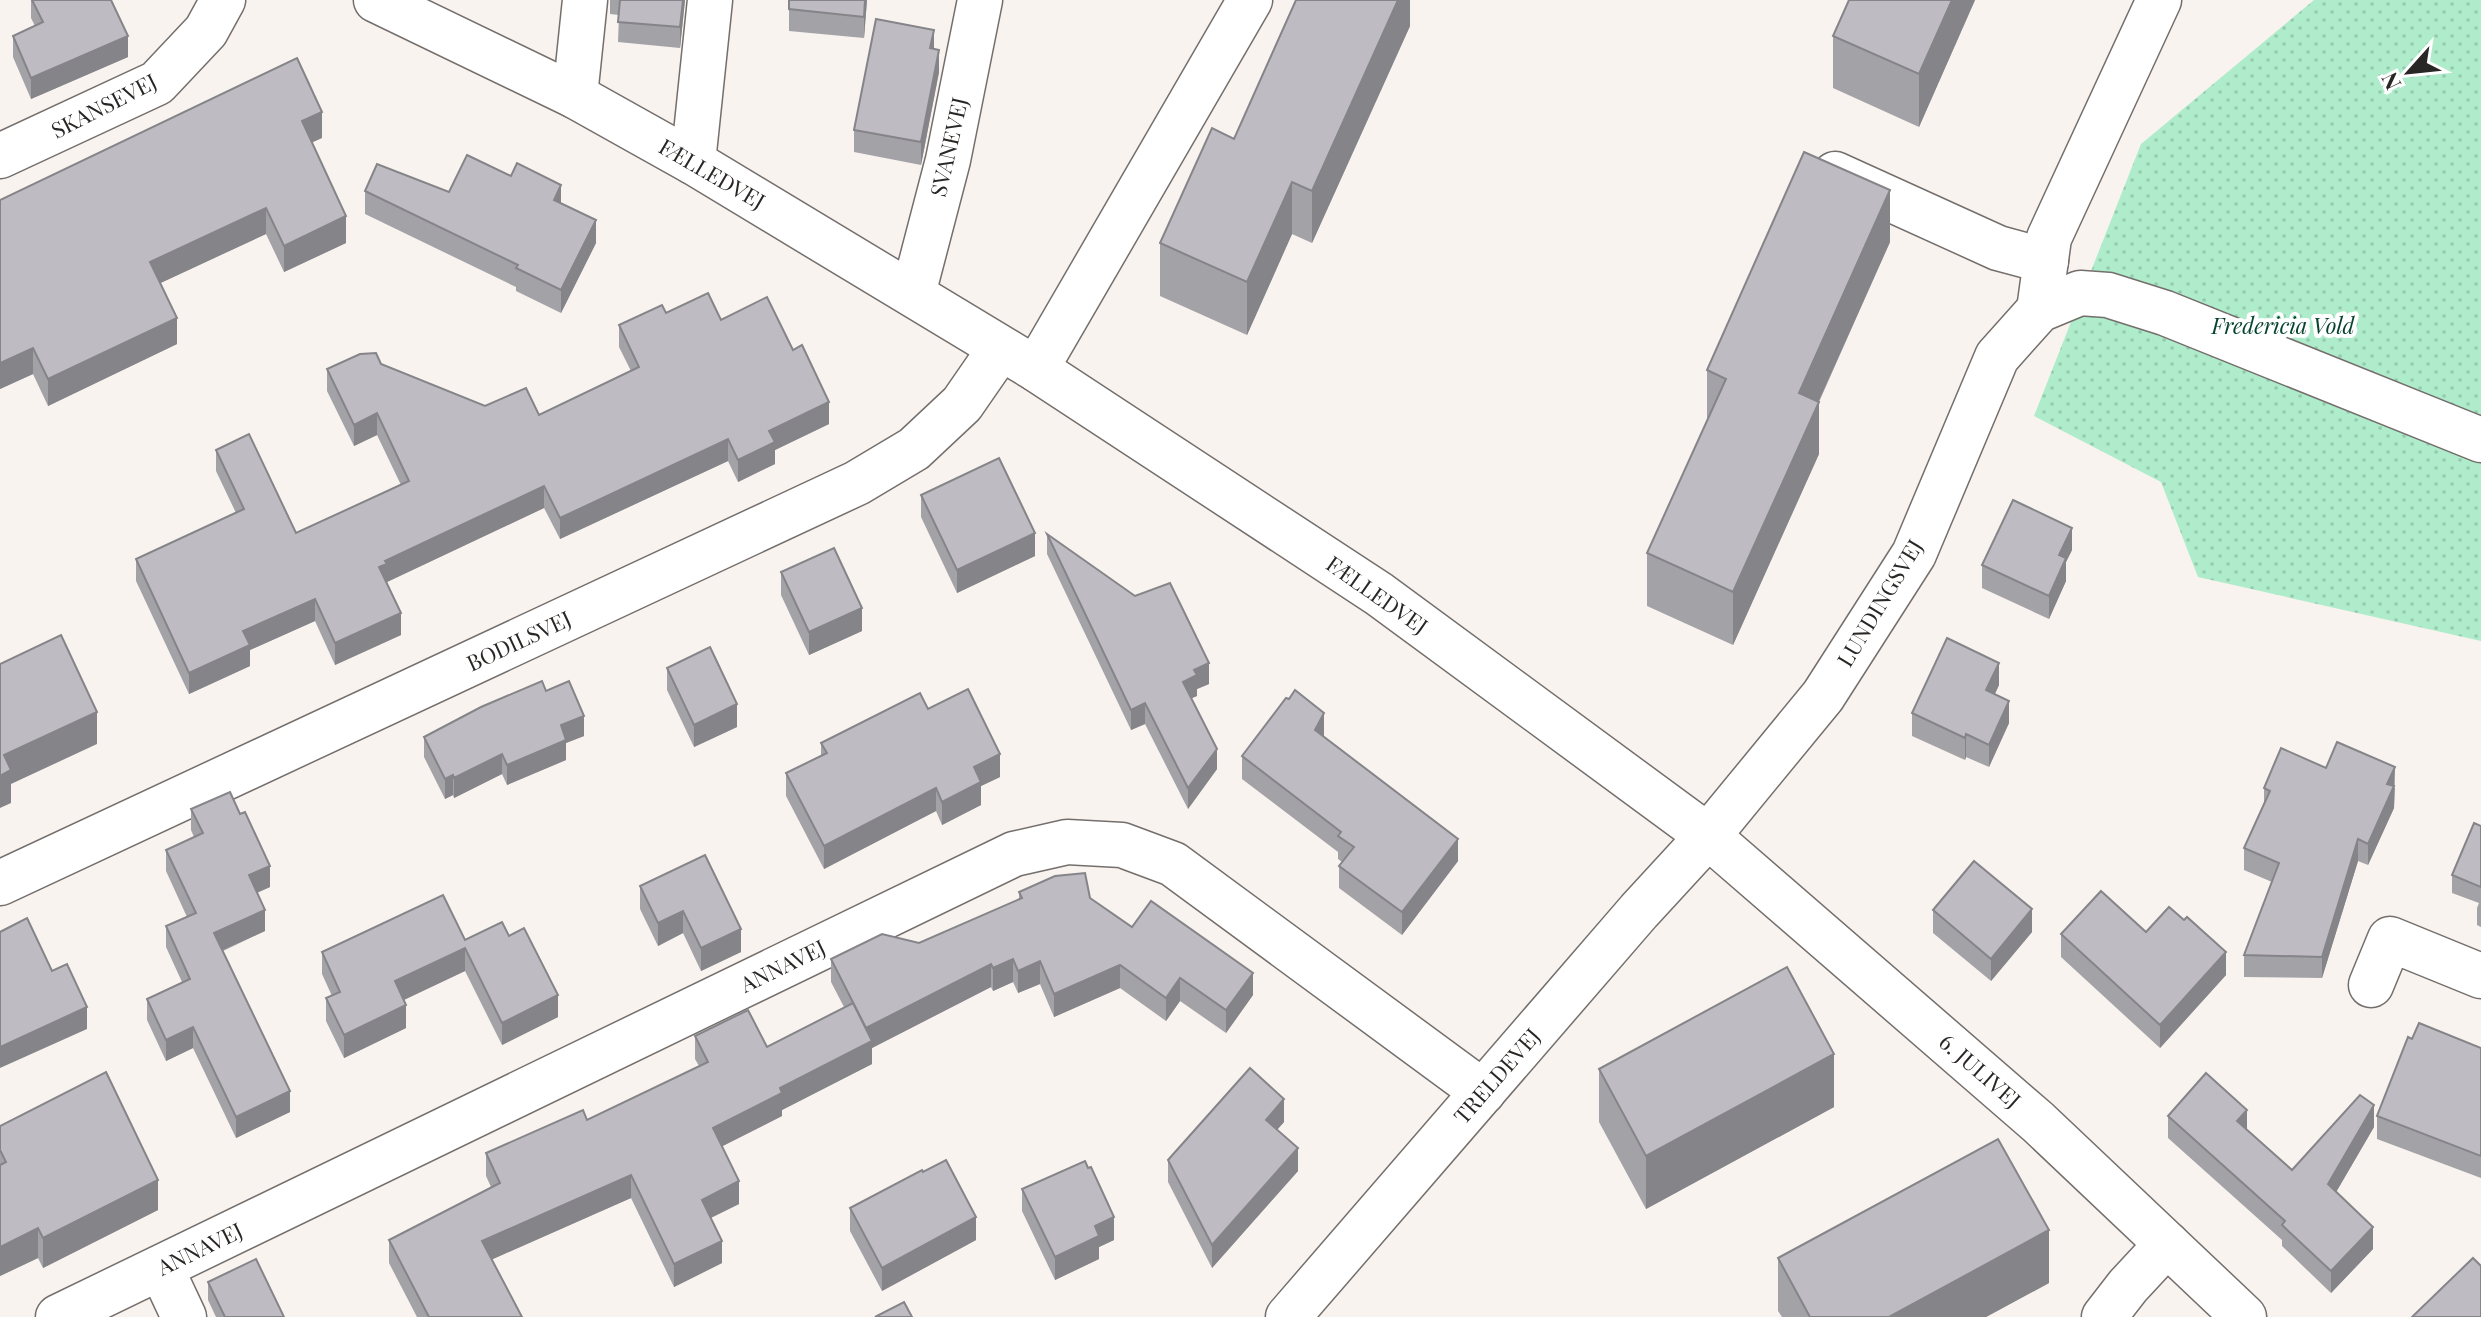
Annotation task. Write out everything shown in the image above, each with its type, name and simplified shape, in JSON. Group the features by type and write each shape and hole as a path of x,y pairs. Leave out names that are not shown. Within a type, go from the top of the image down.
{"street":[{"name":"SKANSEVEJ","path":"0,156 157,83 206,31 223,0"},
{"name":"FÆLLEDVEJ","path":"376,0 575,96 693,162 1018,359 1379,594 1708,836"},
{"path":"575,96 585,0"},
{"path":"693,162 710,0"},
{"name":"SVANEVEJ","path":"913,294 948,160 980,0"},
{"path":"1018,359 1250,0"},
{"path":"2039,310 2049,238 2159,0"},
{"path":"1811,163 1998,248 2046,261"},
{"path":"2039,310 2080,293 2108,295 2165,313 2481,440"},
{"name":"LUNDINGSVEJ","path":"1708,836 1823,696 1914,554 1997,357 2039,310"},
{"name":"BODILSVEJ","path":"0,883 857,483 914,449 962,404 1018,359"},
{"name":"TRELDEVEJ","path":"1288,1317 1639,911 1708,836"},
{"name":"6. JULIVEJ","path":"1708,836 2038,1122 2244,1317"},
{"name":"ANNAVEJ","path":"58,1317 1014,854 1067,842 1122,845 1173,864 1483,1092"},
{"path":"2371,985 2390,939 2481,976"},
{"path":"2104,1317 2167,1244"},
{"path":"161,1268 184,1317"}],"green space":[{"name":"Fredericia Vold","path":"2314,0 2481,0 2481,641 2198,577 2161,482 2034,416 2141,144"}],"building":[{"path":"32,0 111,0 128,36 31,78 13,36 43,22"},
{"path":"620,0 683,0 680,27 618,22"},
{"path":"789,0 865,0 864,17 789,9"},
{"path":"1296,0 1398,0 1312,191 1292,182 1247,282 1160,243 1212,128 1234,139"},
{"path":"1849,0 1952,0 1919,74 1833,36"},
{"path":"876,19 934,30 930,48 939,50 921,142 854,130"},
{"path":"297,58 322,112 302,121 346,216 284,246 266,208 150,262 177,318 48,379 33,348 0,363 0,200"},
{"path":"1804,152 1890,190 1799,393 1819,402 1733,592 1647,553 1726,379 1707,370"},
{"path":"467,155 511,176 517,163 561,185 554,200 596,220 561,290 516,268 518,265 365,191 377,164 449,192"},
{"path":"708,293 721,320 767,297 793,350 802,345 829,402 769,431 775,442 738,460 728,439 560,518 544,486 385,561 387,564 379,567 401,613 335,643 315,599 243,631 250,645 189,673 136,559 244,509 216,450 249,434 296,533 409,481 377,413 354,425 327,369 360,354 376,353 381,364 485,406 526,388 539,415 639,367 619,325 662,305 666,313"},
{"path":"999,458 1035,533 957,570 921,495"},
{"path":"2013,500 2072,528 2059,555 2066,558 2049,596 1982,565"},
{"path":"1047,534 1135,596 1170,583 1209,663 1194,670 1197,675 1183,682 1217,749 1188,788 1145,703 1131,710"},
{"path":"834,548 862,608 809,632 781,572"},
{"path":"61,635 97,712 4,755 11,770 0,776 0,664"},
{"path":"1947,638 1999,663 1986,690 2009,701 1989,745 1966,734 1965,738 1912,713"},
{"path":"710,647 737,704 694,725 667,668"},
{"path":"542,681 546,691 569,681 584,716 561,725 566,740 507,765 502,754 454,778 453,775 445,779 424,737 481,707"},
{"path":"968,689 1000,754 974,767 981,782 942,802 936,788 824,846 786,773 827,753 821,743 920,693 928,709"},
{"path":"1295,690 1324,713 1315,730 1458,839 1402,912 1339,866 1354,847 1338,836 1341,832 1242,756"},
{"path":"2337,742 2395,767 2387,784 2394,786 2368,844 2358,839 2322,957 2244,955 2279,863 2244,848 2270,791 2264,788 2281,748 2326,768"},
{"path":"230,792 240,814 245,812 270,866 249,875 265,910 214,933 290,1091 236,1117 193,1027 166,1040 147,999 190,979 166,926 196,913 166,850 203,833 191,809"},
{"path":"2474,823 2481,826 2481,887 2452,875"},
{"path":"705,855 741,929 701,948 683,911 658,923 640,886"},
{"path":"1974,861 2032,909 1991,959 1933,910"},
{"path":"1085,873 1090,898 1132,927 1151,901 1253,973 1226,1010 1180,978 1166,998 1120,965 1054,994 1040,961 1018,971 1013,959 993,968 991,964 866,1028 831,959 882,934 919,943 1022,898 1019,892 1055,876"},
{"path":"2101,891 2146,932 2169,907 2184,920 2187,917 2226,952 2160,1025 2061,934"},
{"path":"443,895 465,940 502,922 509,936 524,928 558,995 502,1023 465,948 395,981 406,1005 344,1035 326,998 340,992 322,952"},
{"path":"27,918 52,971 67,964 87,1007 0,1047 0,932"},
{"path":"1787,967 1834,1054 1646,1156 1599,1069"},
{"path":"853,1003 872,1041 780,1088 782,1093 713,1128 739,1181 702,1200 722,1241 674,1264 631,1175 482,1241 522,1317 429,1317 389,1240 500,1183 486,1153 583,1110 587,1120 708,1062 695,1036 748,1010 767,1047"},
{"path":"2419,1023 2481,1048 2481,1156 2377,1116 2408,1037 2412,1039"},
{"path":"1250,1068 1284,1099 1266,1120 1298,1148 1212,1245 1168,1160"},
{"path":"106,1072 158,1180 43,1238 38,1228 0,1247 0,1165 6,1162 0,1150 0,1126"},
{"path":"2206,1073 2247,1110 2237,1121 2292,1170 2360,1095 2374,1105 2328,1184 2373,1227 2331,1271 2282,1225 2285,1221 2168,1116"},
{"path":"1998,1139 2049,1230 1889,1317 1810,1317 1778,1258"},
{"path":"946,1160 976,1217 882,1268 850,1208"},
{"path":"1085,1161 1088,1168 1091,1167 1114,1217 1095,1226 1099,1236 1055,1257 1022,1189"},
{"path":"2473,1258 2481,1266 2481,1317 2412,1317"},
{"path":"256,1259 284,1317 225,1317 208,1282"},
{"path":"904,1302 912,1317 875,1317"}]}
